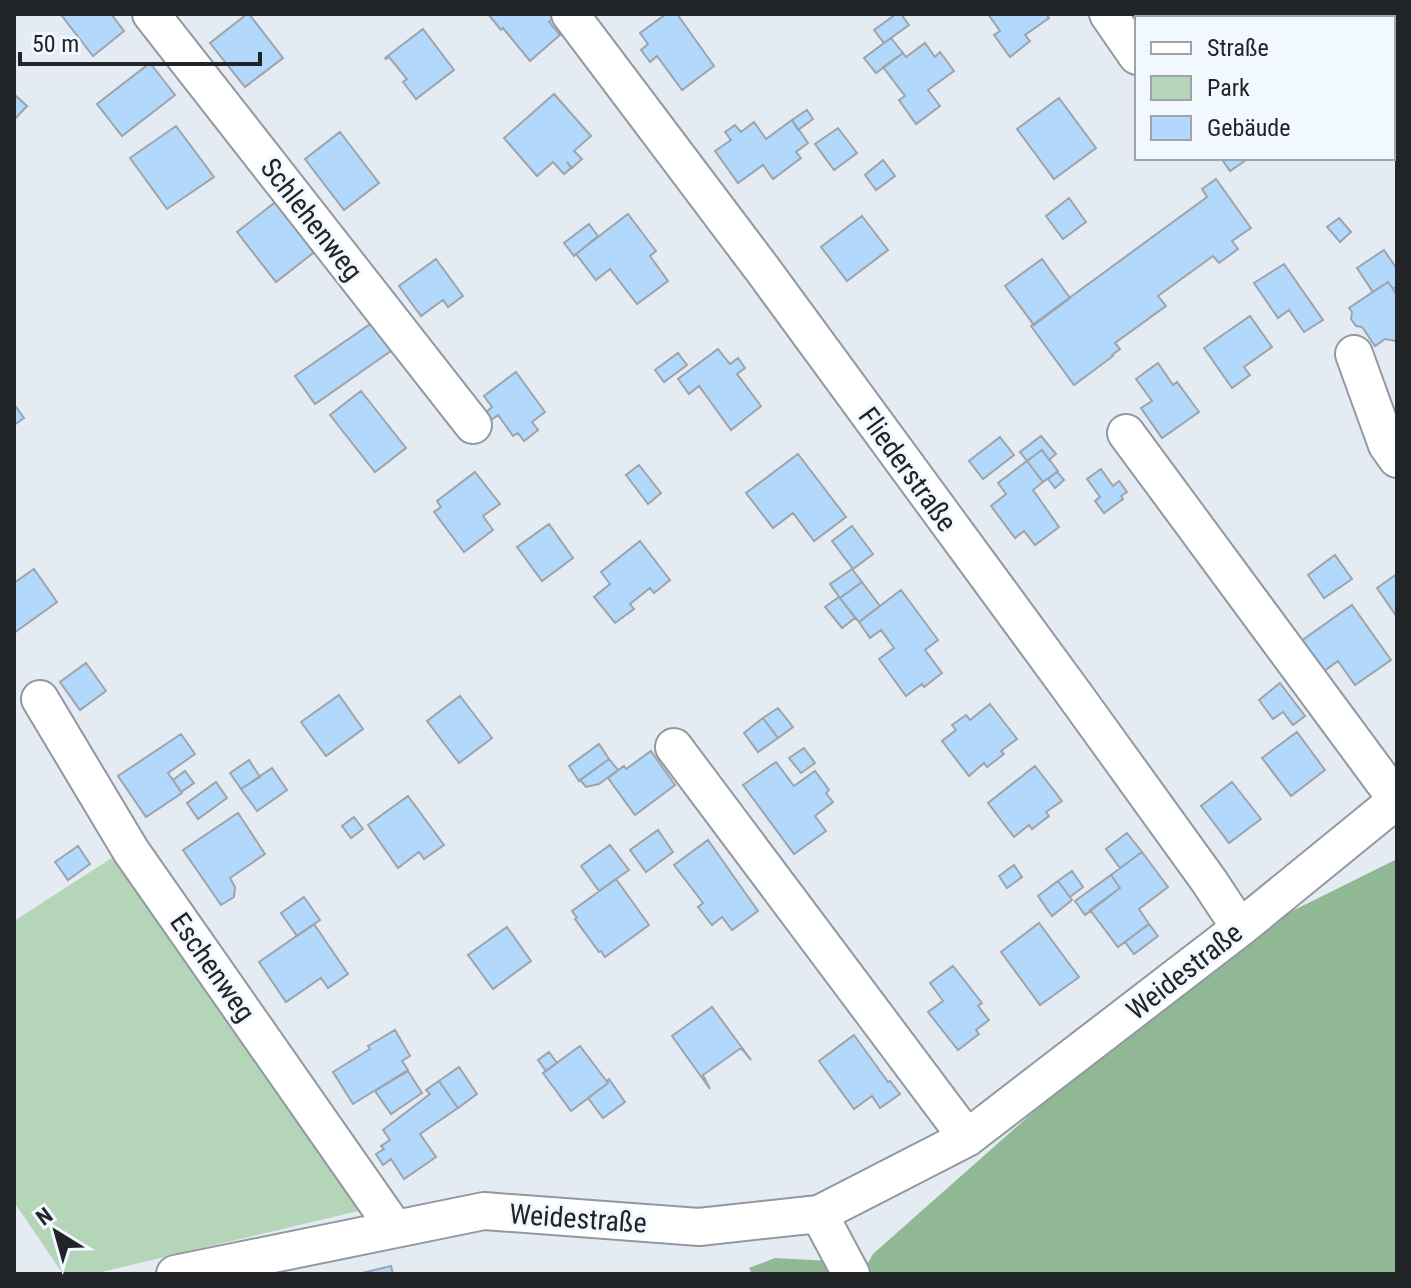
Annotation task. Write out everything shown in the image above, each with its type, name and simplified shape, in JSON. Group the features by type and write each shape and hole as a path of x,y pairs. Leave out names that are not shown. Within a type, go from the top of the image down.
{"street":[{"name":"Schlehenweg","path":"151,14 473,425"},
{"name":"Fliederstraße","path":"570,14 754,257 1074,694 1240,928"},
{"path":"1108,14 1135,53"},
{"path":"1354,354 1387,445 1397,459"},
{"path":"1126,433 1397,800"},
{"name":"Eschenweg","path":"40,699 131,851 395,1229"},
{"path":"674,747 967,1138"},
{"name":"Weidestraße","path":"175,1274 484,1211 699,1227 819,1214 967,1138 1240,928 1397,800"},
{"path":"819,1214 851,1274"}],"green space":[{"path":"118,854 367,1209 93,1274 63,1274 14,1202 14,921"},
{"path":"1397,859 1397,1274 752,1274 749,1268 775,1258 868,1263 873,1254 1110,1044 1258,928"}],"building":[{"path":"111,14 124,31 93,56 62,16"},
{"path":"247,14 283,58 245,87 210,43"},
{"path":"488,14 551,14 554,18 549,22 560,35 530,61"},
{"path":"666,14 677,14 714,66 682,90 657,56 650,62 641,50 648,44 640,33"},
{"path":"896,14 901,14 909,25 884,43 874,30"},
{"path":"988,14 1046,14 1049,18 1025,35 1030,41 1010,57 994,35 1000,31"},
{"path":"1397,14 1396,65 1395,16 1390,16"},
{"path":"423,29 454,70 416,99 403,82 407,79 389,57 385,58"},
{"path":"891,38 903,53 876,73 864,58"},
{"path":"925,43 935,57 940,52 954,71 928,90 940,106 916,124 899,100 905,96 883,67 903,53 906,57"},
{"path":"150,63 175,95 122,136 97,104"},
{"path":"14,94 27,106 14,120"},
{"path":"554,94 591,136 574,151 582,159 572,168 567,162 571,168 564,174 553,162 537,176 504,138"},
{"path":"1059,98 1096,148 1054,179 1017,129"},
{"path":"807,110 813,119 798,130 792,120"},
{"path":"792,120 808,143 796,152 801,158 773,179 763,165 738,183 715,151 731,140 725,132 735,125 741,132 754,122 766,139"},
{"path":"176,126 214,177 167,209 130,158"},
{"path":"838,128 857,153 834,170 815,144"},
{"path":"340,132 379,183 344,210 305,159"},
{"path":"883,160 895,176 876,190 865,175"},
{"path":"1222,160 1246,160 1230,171"},
{"path":"1216,179 1251,228 1232,241 1238,249 1219,263 1213,256 1158,296 1166,306 1115,343 1120,349 1074,385 1031,326 1207,197 1202,189"},
{"path":"1069,198 1086,222 1063,239 1046,216"},
{"path":"278,200 317,250 276,282 237,232"},
{"path":"628,214 656,251 650,256 668,281 637,304 610,269 596,280 576,254"},
{"path":"862,216 888,250 847,281 821,247"},
{"path":"1339,218 1351,232 1340,242 1327,227"},
{"path":"589,224 598,236 574,256 564,243"},
{"path":"1384,250 1397,269 1397,286 1393,289 1388,282 1373,292 1357,268"},
{"path":"436,259 463,296 448,307 443,300 421,316 399,286"},
{"path":"1042,259 1070,298 1034,325 1005,286"},
{"path":"1284,264 1323,320 1304,332 1289,310 1278,318 1254,283"},
{"path":"1388,282 1397,295 1397,340 1385,339 1375,346 1362,327 1356,326 1351,319 1349,308"},
{"path":"1250,316 1272,347 1244,367 1250,375 1232,388 1204,348"},
{"path":"379,318 398,346 315,404 295,376"},
{"path":"718,349 730,364 738,358 745,368 737,374 761,406 731,430 699,386 689,394 678,379"},
{"path":"678,353 687,365 664,382 655,370"},
{"path":"1158,363 1173,385 1177,382 1199,412 1162,438 1141,408 1152,401 1136,379"},
{"path":"516,372 545,412 532,422 538,430 524,441 518,433 513,436 498,415 490,421 484,414 492,407 484,396"},
{"path":"361,391 406,448 375,472 330,415"},
{"path":"14,404 24,418 14,425"},
{"path":"1041,436 1056,454 1049,460 1042,450 1027,461 1020,452"},
{"path":"1000,437 1014,455 983,479 969,461"},
{"path":"1042,450 1058,471 1043,482 1027,461"},
{"path":"798,454 846,517 814,541 793,513 773,528 746,493"},
{"path":"1027,461 1043,482 1033,490 1059,527 1035,545 1024,531 1015,538 991,506 1006,494 998,483"},
{"path":"639,465 661,493 648,504 626,475"},
{"path":"1101,469 1113,486 1119,481 1127,492 1121,496 1123,499 1104,513 1095,501 1100,497 1087,479"},
{"path":"475,472 500,504 483,516 493,530 464,552 434,512 441,507 437,501"},
{"path":"1057,472 1064,480 1055,488 1048,479"},
{"path":"549,524 573,558 542,581 517,547"},
{"path":"852,526 873,554 853,569 832,541"},
{"path":"640,541 670,580 654,593 650,588 630,604 634,609 615,623 594,597 610,584 601,572"},
{"path":"1335,555 1352,579 1324,598 1308,575"},
{"path":"34,569 57,602 14,633 14,583"},
{"path":"852,569 862,582 840,598 830,584"},
{"path":"1397,574 1397,617 1377,588"},
{"path":"862,582 880,606 859,622 840,598"},
{"path":"901,590 938,640 925,650 942,673 906,696 879,659 894,648 881,630 870,638 859,622"},
{"path":"839,597 855,618 842,628 825,607"},
{"path":"1352,605 1391,660 1355,685 1338,661 1316,677 1294,646"},
{"path":"86,663 106,691 80,710 60,682"},
{"path":"1280,683 1305,716 1293,725 1283,712 1273,719 1259,700"},
{"path":"339,695 363,729 326,756 301,722"},
{"path":"460,696 492,738 459,763 427,721"},
{"path":"990,704 1017,739 1001,751 1004,754 987,767 984,763 969,776 942,741 956,730 952,725 966,715 970,720"},
{"path":"778,708 793,727 778,738 763,718"},
{"path":"763,718 778,738 758,752 744,733"},
{"path":"1297,732 1325,770 1291,796 1262,758"},
{"path":"181,734 195,754 168,773 182,793 146,817 118,776"},
{"path":"599,744 609,759 579,781 569,766"},
{"path":"804,748 815,763 801,773 789,758"},
{"path":"651,751 675,785 635,815 608,778"},
{"path":"609,759 618,770 599,784 586,787 580,780"},
{"path":"249,760 260,777 241,789 230,773"},
{"path":"776,762 794,786 815,771 829,790 826,793 833,802 815,816 826,831 794,854 743,785"},
{"path":"1035,766 1062,801 1046,812 1049,816 1032,829 1029,825 1014,837 988,803"},
{"path":"272,768 287,790 257,811 241,789"},
{"path":"185,771 194,783 181,792 173,780"},
{"path":"216,782 227,798 198,819 187,803"},
{"path":"1232,782 1261,819 1229,843 1201,806"},
{"path":"408,796 444,845 424,859 419,852 398,868 368,825"},
{"path":"238,813 265,854 230,878 235,887 234,897 221,905 183,850"},
{"path":"354,817 363,829 351,838 342,826"},
{"path":"658,830 673,852 646,872 630,850"},
{"path":"1127,833 1142,852 1120,868 1106,849"},
{"path":"708,840 758,911 732,930 722,917 712,925 698,907 703,903 674,865"},
{"path":"610,845 629,870 599,891 581,866"},
{"path":"78,846 90,864 68,880 55,862"},
{"path":"1142,852 1168,887 1139,909 1149,924 1118,947 1090,910 1120,888 1111,875"},
{"path":"1014,865 1022,877 1007,888 999,876"},
{"path":"1072,871 1083,887 1070,897 1058,881"},
{"path":"1111,875 1120,888 1085,915 1075,901"},
{"path":"616,879 649,925 605,957 572,911"},
{"path":"1058,881 1072,900 1052,916 1038,896"},
{"path":"304,897 320,920 297,936 281,913"},
{"path":"1039,923 1079,977 1040,1005 1001,952"},
{"path":"314,924 348,974 328,988 321,978 286,1002 259,962"},
{"path":"1149,924 1158,936 1134,954 1125,942"},
{"path":"507,927 531,961 493,989 468,955"},
{"path":"953,966 982,1003 978,1006 989,1020 976,1030 979,1034 958,1050 928,1012 943,1001 930,983"},
{"path":"712,1007 751,1060 741,1048 703,1075 710,1089 672,1036"},
{"path":"395,1030 410,1056 402,1061 408,1070 353,1104 333,1072"},
{"path":"854,1035 900,1094 880,1108 872,1096 854,1109 819,1061"},
{"path":"580,1046 608,1083 571,1111 543,1073"},
{"path":"549,1052 557,1063 546,1071 538,1060"},
{"path":"459,1067 477,1094 458,1108 439,1081"},
{"path":"408,1071 422,1093 391,1114 375,1091"},
{"path":"609,1079 625,1102 603,1118 588,1098"},
{"path":"439,1081 458,1108 420,1134 436,1157 404,1179 391,1159 383,1165 376,1154 390,1140 383,1130 430,1094 426,1090"},
{"path":"391,1266 393,1274 358,1274"}]}
